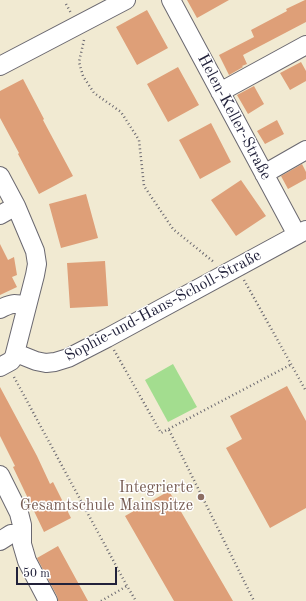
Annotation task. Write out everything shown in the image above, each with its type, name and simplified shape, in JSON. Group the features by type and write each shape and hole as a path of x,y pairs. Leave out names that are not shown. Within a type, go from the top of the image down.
{"street":[{"path":"0,66 126,0"},
{"name":"Helen-Keller-Straße","path":"171,0 264,174 302,232"},
{"path":"220,92 306,45"},
{"path":"264,174 306,150"},
{"path":"0,176 16,206 35,251 37,264 36,275 27,306 8,361"},
{"path":"0,215 16,206"},
{"name":"Sophie-und-Hans-Scholl-Straße","path":"8,361 36,361 46,363 68,358 302,232"},
{"path":"0,309 16,303 27,306"},
{"path":"0,475 19,513 22,525 22,544 27,561 48,601"},
{"path":"0,541 11,534 22,533"}],"path":[{"path":"84,40 79,62 83,76 94,94 121,112 139,140 144,186 173,229 232,270 292,364 306,391"},
{"path":"107,338 162,434 292,364"},
{"path":"8,361 136,601"},
{"path":"169,430 254,601"},
{"path":"101,601 127,586"}],"green space":[{"path":"173,364 197,407 168,422 145,380"}],"building":[{"path":"187,0 229,0 197,18"},
{"path":"305,0 306,22 243,55 247,64 229,75 219,55 254,37 251,30 287,11 286,9"},
{"path":"147,10 168,48 137,65 116,27"},
{"path":"301,62 306,71 306,81 290,90 280,73"},
{"path":"178,67 199,105 168,122 147,84"},
{"path":"23,79 73,176 39,194 0,118 0,91"},
{"path":"254,86 264,104 248,114 237,95"},
{"path":"277,120 284,134 265,144 257,131"},
{"path":"211,123 231,162 200,179 179,140"},
{"path":"302,164 306,172 306,179 288,189 281,176"},
{"path":"241,180 266,216 236,236 211,200"},
{"path":"86,194 98,238 61,248 49,204"},
{"path":"0,244 8,260 14,257 17,275 12,277 17,287 0,295"},
{"path":"105,261 108,306 70,308 67,263"},
{"path":"287,386 306,421 306,508 270,528 226,448 242,439 230,416"},
{"path":"0,387 37,456 50,484 53,482 71,518 44,532 0,436"},
{"path":"169,491 233,601 174,601 125,516"},
{"path":"58,546 88,601 58,601 57,596 37,558"}],"place":[{"name":"Integrierte Gesamtschule Mainspitze","path":"201,497"}]}
